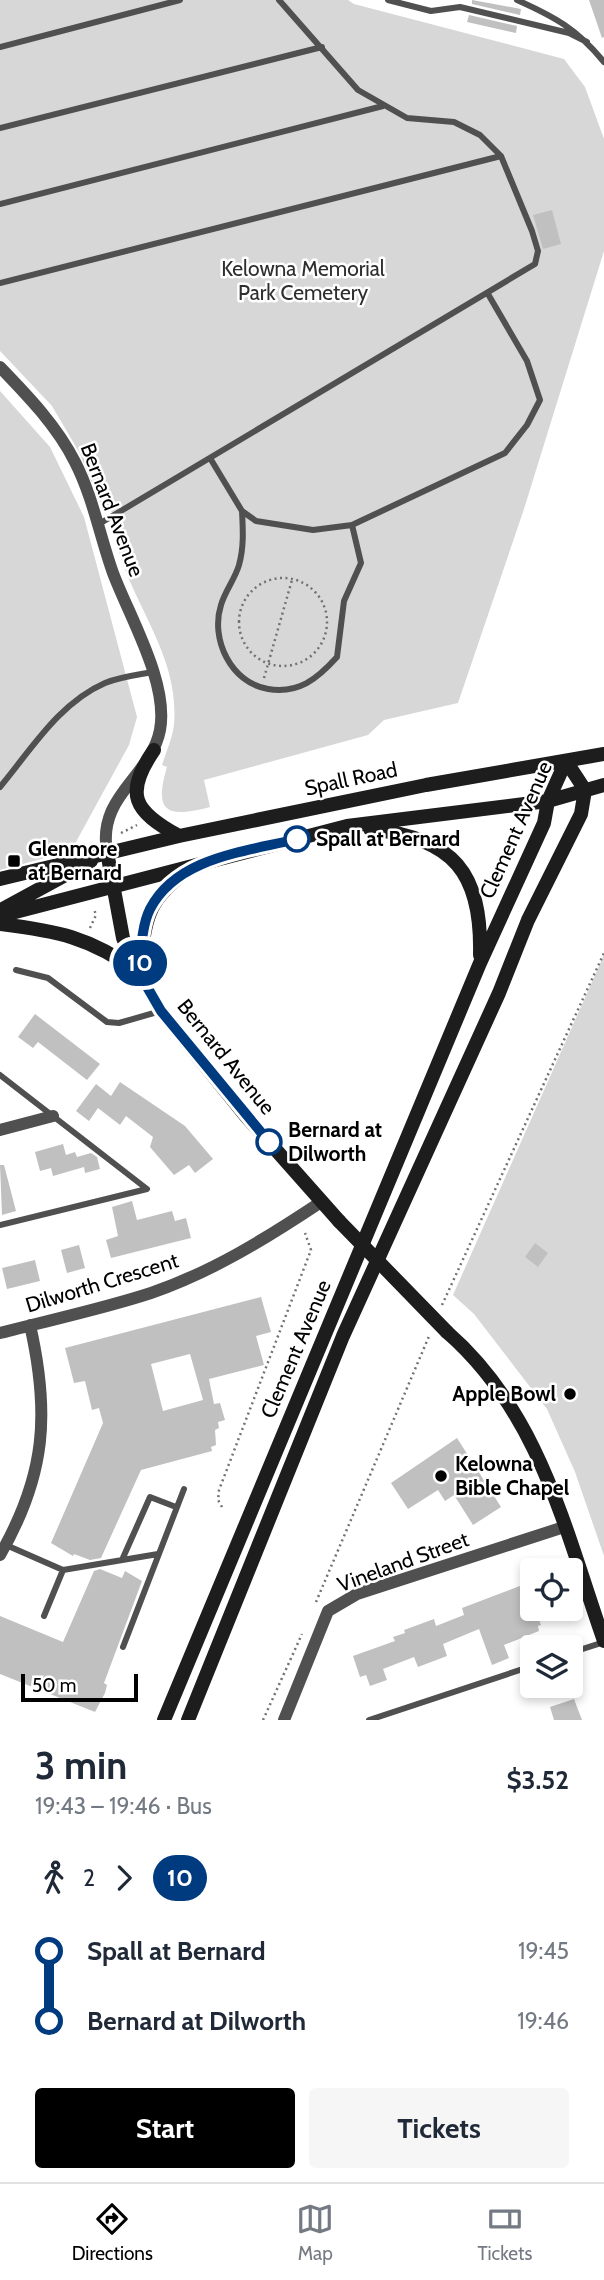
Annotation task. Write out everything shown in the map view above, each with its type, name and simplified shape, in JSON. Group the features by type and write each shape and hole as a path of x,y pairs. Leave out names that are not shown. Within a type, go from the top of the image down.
{"main road":[{"path":"154,750 138,774 135,792 144,811 158,824 179,835"},
{"name":"Spall Road","path":"107,852 426,785 604,754"},
{"name":"Clement Avenue","path":"188,1720 343,1336 499,993 528,920 581,814 585,790 566,761"},
{"name":"Clement Avenue","path":"164,1720 480,963 544,823 548,801 566,761"},
{"path":"0,916 347,827 548,801 604,785"},
{"path":"347,827 383,830 427,842 439,847 461,867 475,894 481,922 480,963"},
{"path":"0,879 107,852"},
{"path":"0,910 107,852"},
{"name":"Bernard Avenue","path":"107,852 124,938 139,973 161,1011 321,1202 491,1378 515,1412 546,1470 604,1642"},
{"path":"0,924 54,930 113,954 139,973 149,910 167,885 197,864"}],"street":[{"name":"Bernard Avenue","path":"0,367 53,425 76,463 99,524 112,571 153,671 160,701 160,727 154,750 115,800 105,839 107,852"},
{"path":"0,1130 53,1116"},
{"name":"Dilworth Crescent","path":"0,1333 151,1293 196,1275 250,1248 321,1202"},
{"path":"3,1550 15,1528 35,1474 44,1425 41,1375 30,1325"},
{"name":"Vineland Street","path":"284,1720 328,1611 357,1594 564,1527"}],"lane":[{"path":"0,47 180,0"},
{"path":"99,524 535,264 538,251 516,186 501,156 480,135 454,122 407,118 358,90 279,0"},
{"path":"388,0 431,11 460,7 569,33 587,42"},
{"path":"517,0 563,21 587,42 604,62"},
{"path":"0,128 322,47"},
{"path":"0,204 383,106"},
{"path":"0,283 501,156"},
{"path":"242,512 256,521 313,530 352,525 505,453 527,425 540,400 536,380 488,294"},
{"path":"210,458 242,512 244,539 239,567 219,615 225,657 240,677 261,688 283,692 304,686 337,657 344,601 361,563 352,525"},
{"path":"0,787 56,718 78,699 109,682 153,671"},
{"path":"16,970 48,978 107,1022 119,1023 161,1011"},
{"path":"0,1075 147,1189 0,1225"},
{"path":"123,1647 184,1489"},
{"path":"122,1560 150,1497 176,1507"},
{"path":"3,1550 63,1570 158,1554"},
{"path":"44,1616 63,1570"},
{"path":"583,1649 604,1642"},
{"path":"369,1720 520,1670"}],"path":[{"path":"269,663 293,579"},
{"path":"293,579 310,587 320,598 327,626 323,640 303,661 289,666 269,663 250,652 242,639 240,610 256,586 269,580 293,579"},
{"path":"122,832 138,825"},
{"path":"89,932 96,915 94,909"},
{"path":"96,915 102,913"},
{"path":"222,1507 218,1500 219,1490 311,1250 305,1233"}],"green space":[{"name":"Kelowna Memorial Park Cemetery","path":"0,0 348,0 354,4 564,59 585,87 604,139 604,251 524,509 458,703 384,720 368,735 204,780 210,807 174,812 163,803 163,783 167,767 162,765 174,724 174,702 166,662 121,560 111,510 103,509 79,452 52,406 0,351"},
{"path":"0,391 50,447 84,517 137,717 129,745 71,851 0,870"},
{"path":"604,955 604,1556 575,1472 547,1409 474,1314 453,1295"}],"building":[{"path":"472,0 521,9 520,15 472,4"},
{"path":"589,0 604,0 602,38"},
{"path":"469,15 517,26 516,33 467,22"},
{"path":"552,210 561,244 543,249 533,215"},
{"path":"35,1014 100,1064 87,1080 38,1042 33,1048 18,1037"},
{"path":"120,1082 185,1126 213,1159 195,1173 189,1165 174,1175 150,1147 153,1137 126,1116 120,1125 98,1108 89,1121 76,1111 96,1084 111,1096"},
{"path":"63,1144 66,1155 75,1152 77,1157 91,1153 97,1157 100,1169 85,1173 84,1167 53,1176 51,1168 40,1171 35,1152"},
{"path":"0,1165 4,1165 16,1211 2,1215"},
{"path":"132,1201 137,1220 172,1211 175,1221 186,1218 191,1238 111,1258 106,1240 118,1236 112,1207"},
{"path":"535,1243 548,1253 538,1267 525,1257"},
{"path":"79,1245 85,1268 67,1273 61,1250"},
{"path":"35,1260 40,1281 7,1289 2,1268"},
{"path":"261,1297 271,1332 256,1336 264,1365 209,1379 214,1404 220,1403 225,1420 218,1422 219,1428 215,1430 216,1445 211,1447 212,1451 141,1470 101,1558 90,1560 74,1554 73,1556 51,1543 103,1423 99,1408 92,1410 85,1381 74,1383 65,1348","holes":["190,1354 203,1400 163,1411 151,1364"]},
{"name":"Kelowna Bible Chapel","path":"457,1438 501,1507 473,1525 454,1495 445,1501 438,1490 408,1509 391,1483"},
{"path":"100,1569 122,1578 125,1571 142,1581 104,1683 107,1685 105,1693 95,1712 0,1674 0,1616 63,1642 94,1571"},
{"path":"520,1586 520,1621 539,1621 541,1625 538,1626 539,1631 520,1635 520,1639 504,1645 509,1658 492,1665 479,1629 443,1644 447,1656 418,1667 414,1657 383,1669 387,1680 370,1686 366,1675 360,1677 353,1656 395,1641 393,1637 405,1633 404,1630 434,1619 436,1626 464,1615 462,1608"},
{"path":"574,1699 582,1720 554,1720 550,1707"}],"bus line":[{"name":"10","path":"269,1142 192,1052 161,1011 139,973 149,910 167,885 197,864 297,839"}],"place":[{"name":"Spall at Bernard","path":"297,839"},
{"name":"Glenmore at Bernard","path":"14,861"},
{"name":"Bernard at Dilworth","path":"269,1142"},
{"name":"Apple Bowl","path":"570,1394"},
{"name":"Kelowna Bible Chapel","path":"441,1476"}]}
